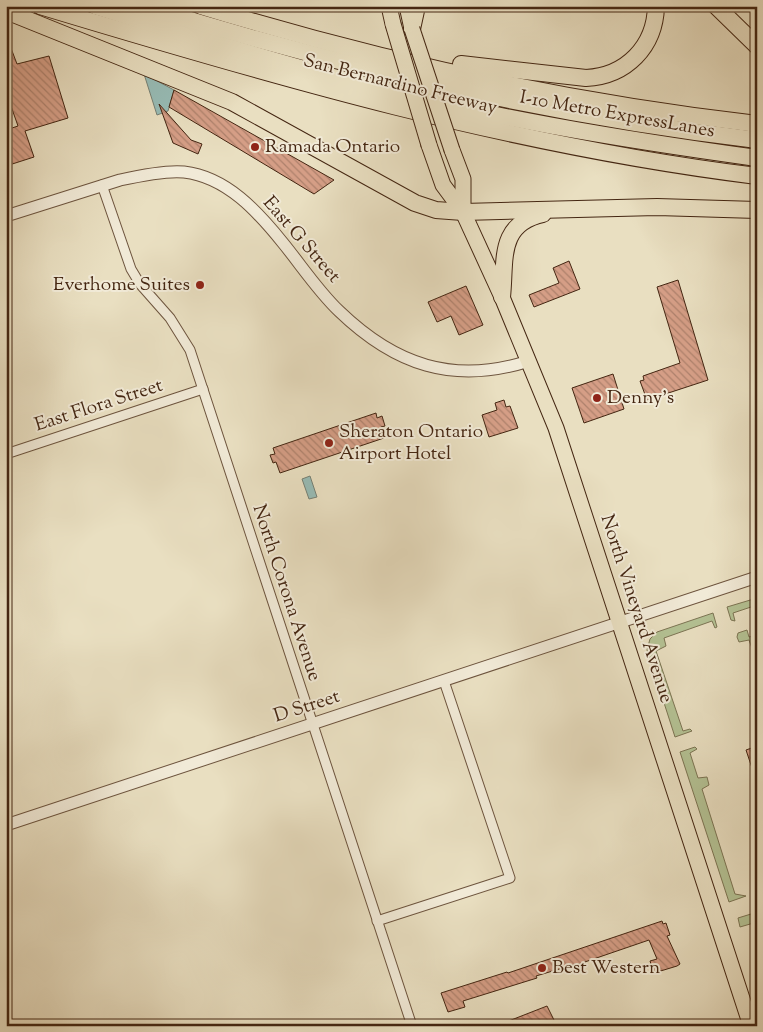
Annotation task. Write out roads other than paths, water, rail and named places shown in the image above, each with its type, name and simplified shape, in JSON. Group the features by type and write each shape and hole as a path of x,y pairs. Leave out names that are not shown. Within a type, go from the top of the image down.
{"highway":[{"name":"San Bernardino Freeway","path":"40,6 240,66 395,106 604,152 757,176"},
{"name":"I-10 Metro ExpressLanes","path":"95,6 254,55 357,83 522,119 613,136 757,158"},
{"name":"I-10 Metro ExpressLanes","path":"144,6 337,62 454,89 600,117 757,140"},
{"name":"San Bernardino Freeway","path":"201,6 284,32 388,58 590,99 757,124"},
{"path":"412,29 416,6"},
{"path":"388,58 518,69 586,78 600,77 618,70 638,56 654,28 656,6"},
{"path":"716,6 757,46"},
{"path":"6,10 232,102 415,202 436,210 462,212 569,208 757,210"},
{"path":"502,297 507,242 511,233 529,218 569,208"}],"main road":[{"name":"North Vineyard Avenue","path":"389,6 429,145 443,185 462,212 502,297 556,428 751,1026"},
{"name":"North Vineyard Avenue","path":"407,6 412,29 462,179 462,212"}],"street":[{"name":"East G Street","path":"6,216 139,175 183,172 223,186 256,210 338,310 373,339 408,360 441,370 468,372 490,372 529,362"},
{"name":"North Corona Avenue","path":"102,185 131,269 140,284 181,333 190,350 311,724 412,1026"},
{"name":"East Flora Street","path":"6,454 202,389"},
{"name":"D Street","path":"6,825 757,577"},
{"path":"377,921 510,878 444,681"}],"water":[{"path":"144,74 174,90 168,111 157,115"},
{"path":"310,476 317,497 309,499 302,479"}],"place":[{"name":"Ramada Ontario","path":"255,147"},
{"name":"Everhome Suites","path":"200,285"},
{"name":"Denny's","path":"597,398"},
{"name":"Sheraton Ontario Airport Hotel","path":"329,443"},
{"name":"Best Western","path":"542,968"}]}
